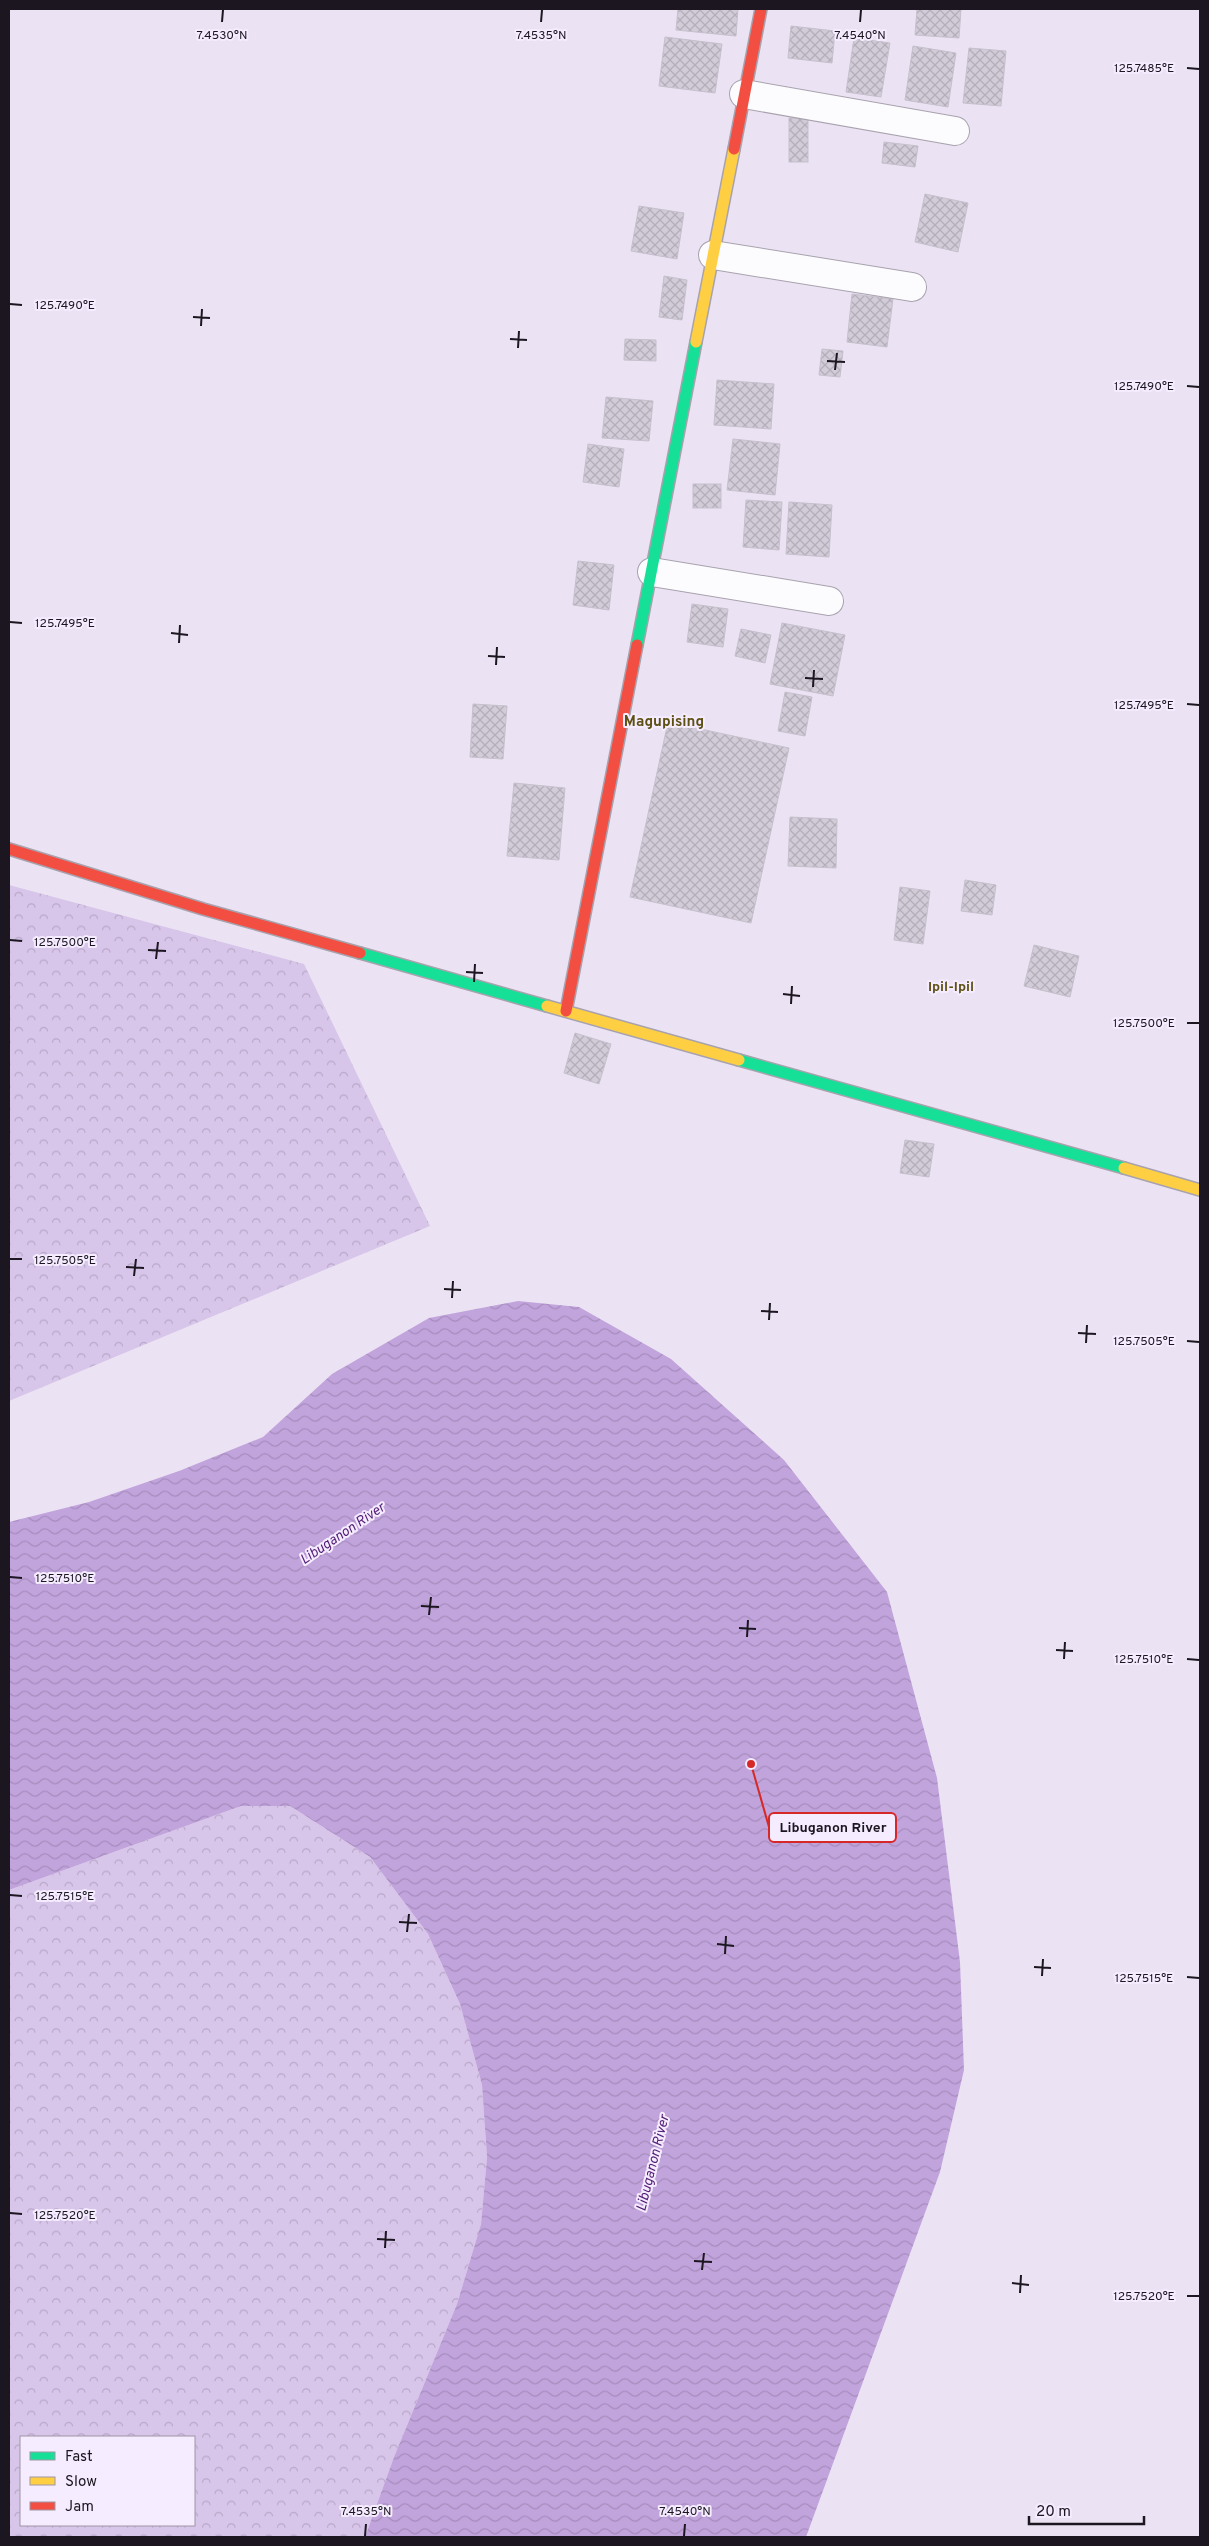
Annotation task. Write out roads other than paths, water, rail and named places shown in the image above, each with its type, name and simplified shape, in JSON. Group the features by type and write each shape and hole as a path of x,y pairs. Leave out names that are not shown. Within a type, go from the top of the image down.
{"street":[{"path":"566,1011 761,9"},
{"path":"744,94 955,131"},
{"path":"713,255 912,287"},
{"path":"652,572 829,601"},
{"path":"9,849 203,909 1200,1190"}],"water":[{"path":"518,1301 579,1307 671,1359 784,1460 887,1592 937,1778 960,1962 964,2070 940,2172 806,2537 365,2537 394,2457 457,2304 481,2224 487,2157 482,2085 460,2004 428,1934 370,1857 290,1806 241,1806 9,1890 9,1522 89,1502 179,1471 263,1437 332,1374 429,1318"}],"place":[{"name":"Libuganon River","path":"751,1764"}],"district":[{"name":"Magupising","path":"664,721"},
{"name":"Ipil-Ipil","path":"951,986"}]}
